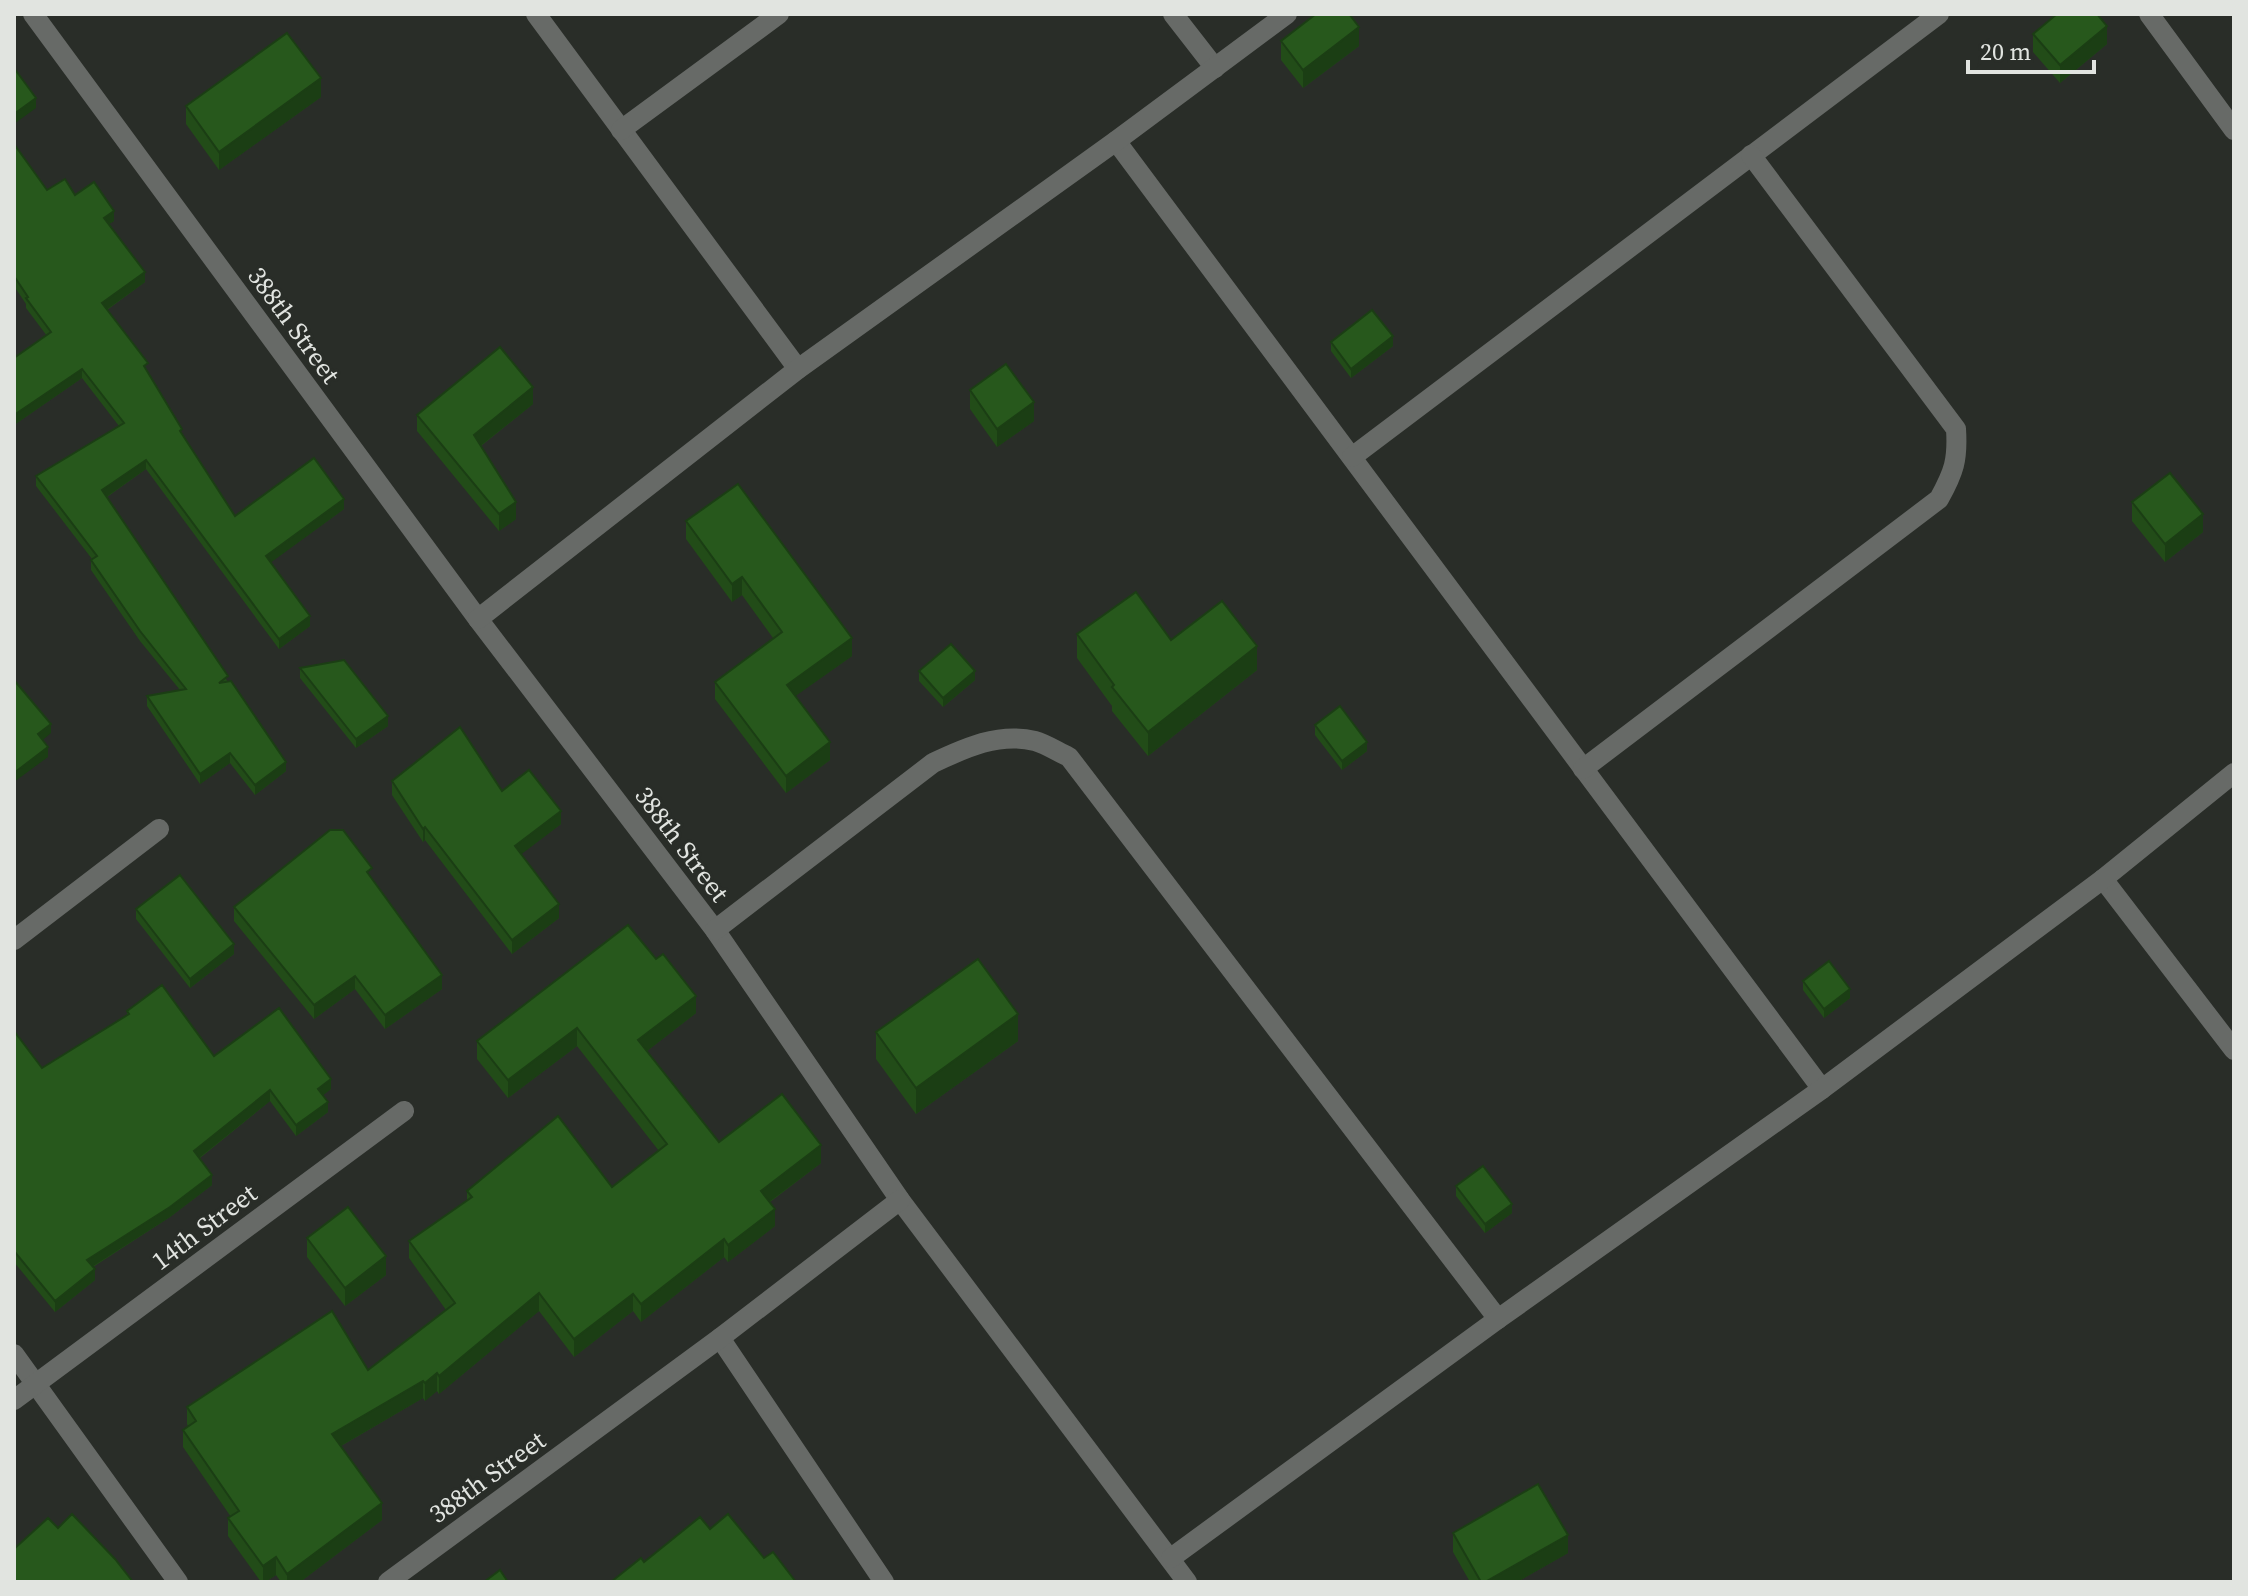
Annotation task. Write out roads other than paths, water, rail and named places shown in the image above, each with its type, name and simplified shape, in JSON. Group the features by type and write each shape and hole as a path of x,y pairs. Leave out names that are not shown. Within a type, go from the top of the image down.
{"street":[{"name":"388th Street","path":"33,14 478,619 715,930 900,1200 720,1338 388,1582"},
{"path":"536,14 798,369"},
{"path":"621,130 779,14"},
{"path":"1173,14 1215,68"},
{"path":"478,619 798,369 1287,14"},
{"path":"1352,457 1939,14"},
{"path":"2149,14 2234,130"},
{"path":"1116,141 1822,1089"},
{"path":"1583,769 1939,499 1954,473 1956,429 1751,155"},
{"path":"715,930 933,763 967,747 1000,738 1035,741 1069,757 1498,1319"},
{"path":"1171,1558 1498,1319 1822,1089 2103,879 2234,773"},
{"path":"14,940 159,829"},
{"path":"2103,879 2234,1050"},
{"name":"14th Street","path":"14,1400 404,1111"},
{"path":"900,1200 1187,1582"},
{"path":"720,1338 884,1582"},
{"path":"14,1354 178,1582"}]}
